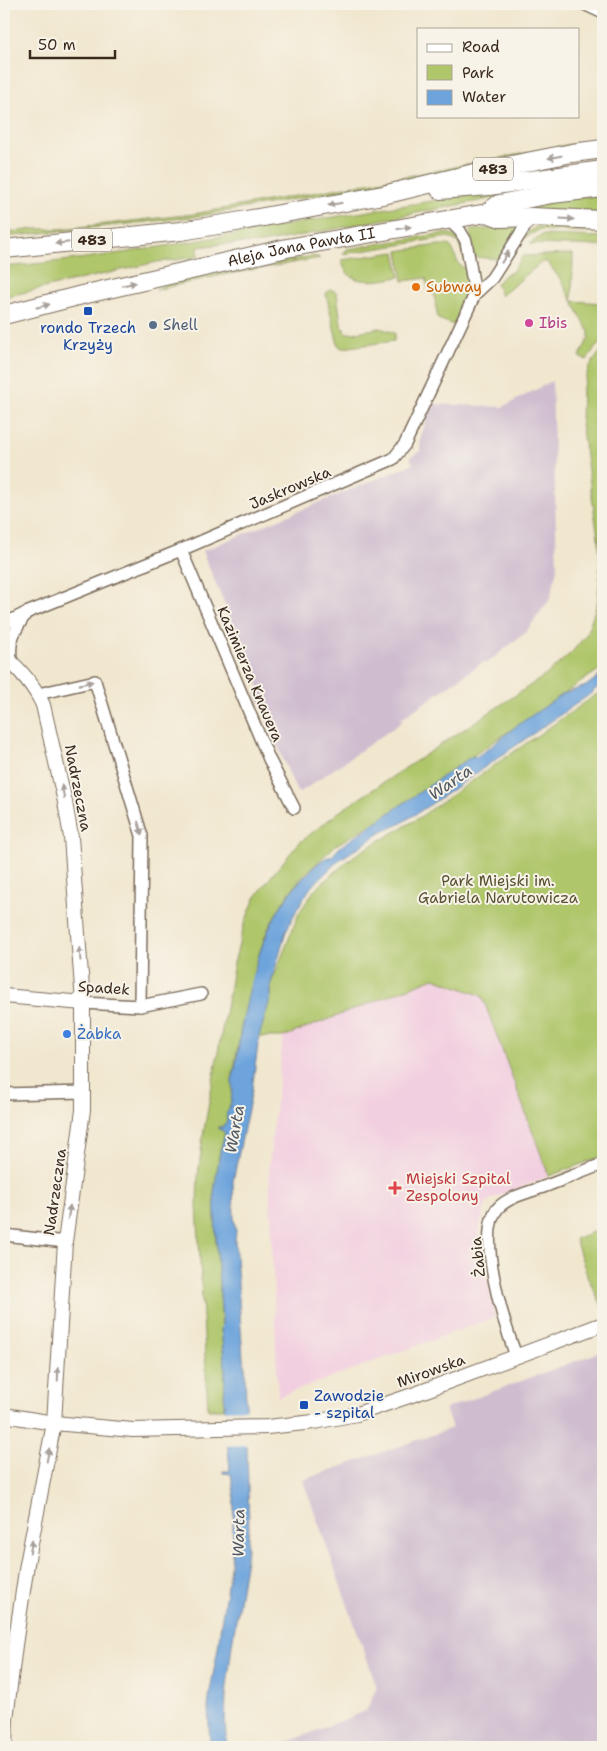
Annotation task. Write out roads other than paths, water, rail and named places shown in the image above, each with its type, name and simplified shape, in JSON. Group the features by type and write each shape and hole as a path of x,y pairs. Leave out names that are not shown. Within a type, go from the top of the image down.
{"main road":[{"name":"483","path":"4,249 180,231 383,195 487,170 572,153 603,149"},
{"name":"483","path":"383,195 489,186 603,170"},
{"path":"488,213 499,204 552,194 603,188"},
{"name":"Aleja Jana Pawła II","path":"4,315 287,248 488,213 501,218 531,217 603,220"}],"street":[{"path":"584,4 603,13"},
{"name":"Jaskrowska","path":"4,624 26,613 181,550 393,459 405,444 476,294 492,278 531,217"},
{"path":"449,220 460,231 466,241 476,294"},
{"name":"Kazimierza Knauera","path":"181,550 269,759 294,808"},
{"path":"7,658 12,637 26,613"},
{"name":"Nadrzeczna","path":"5,1747 10,1681 27,1564 54,1423 65,1242 84,1092 83,1002 71,837 48,719 38,694 27,678 7,658"},
{"path":"38,694 95,681 142,836 140,1006"},
{"name":"Spadek","path":"4,996 140,1006 201,994"},
{"path":"4,1094 84,1092"},
{"name":"Żabia","path":"516,1356 505,1323 490,1255 489,1228 494,1214 502,1205 516,1197 603,1164"},
{"path":"4,1235 65,1242"},
{"name":"Mirowska","path":"54,1423 133,1430 264,1427 314,1422 357,1414 603,1324"},
{"path":"4,1415 54,1423"}],"water":[{"name":"Warta","path":"603,673 603,683 589,695 433,803 400,824 382,832 339,860 311,887 286,931 271,983 271,996 259,1037 252,1090 233,1181 235,1240 243,1358 245,1364 249,1528 226,1695 225,1723 227,1747 210,1747 208,1707 232,1554 234,1494 231,1474 223,1473 223,1471 229,1471 230,1469 224,1409 225,1367 221,1330 214,1192 220,1151 225,1133 218,1129 218,1127 222,1127 227,1121 242,1024 263,942 282,905 294,888 319,863 332,856 340,847 472,756 476,757 492,746 515,727 563,694 586,686"}],"place":[{"name":"Subway","path":"416,287"},
{"name":"rondo Trzech Krzyży","path":"88,311"},
{"name":"Ibis","path":"529,323"},
{"name":"Shell","path":"153,325"},
{"name":"Żabka","path":"67,1034"},
{"name":"Miejski Szpital Zespolony","path":"395,1188"},
{"name":"Zawodzie - szpital","path":"304,1405"}],"park label":[{"name":"Park Miejski im. Gabriela Narutowicza","path":"498,890"}]}
